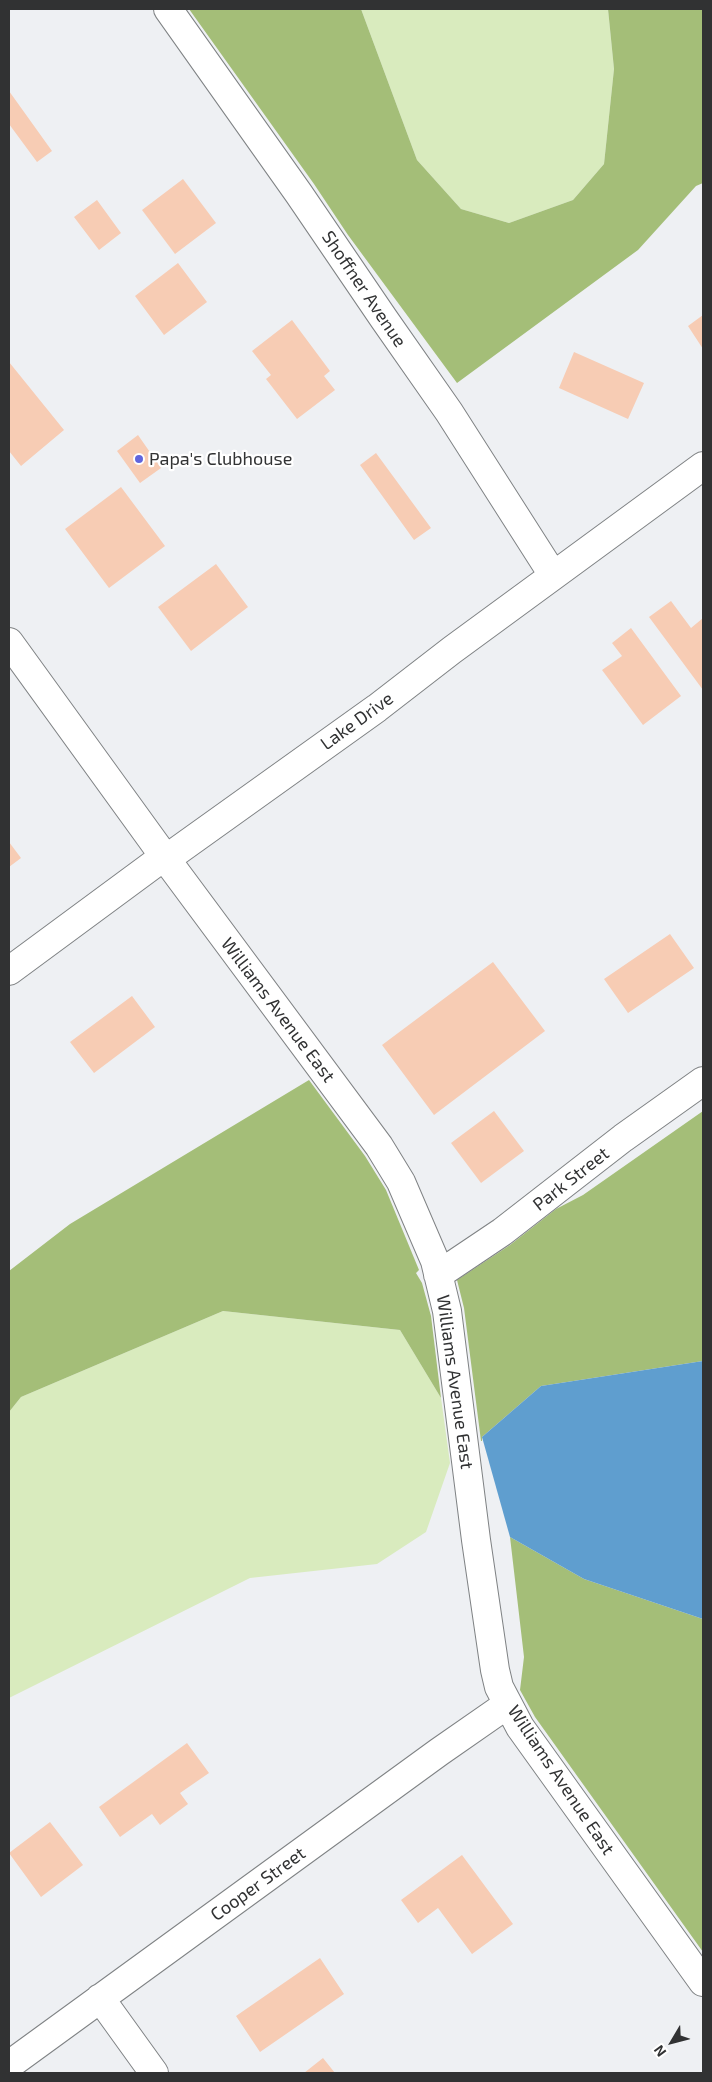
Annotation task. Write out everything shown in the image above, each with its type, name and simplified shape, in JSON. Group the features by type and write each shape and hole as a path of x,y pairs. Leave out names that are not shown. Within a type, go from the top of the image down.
{"street":[{"name":"Shoffner Avenue","path":"168,9 300,194 449,412 553,575"},
{"name":"Lake Drive","path":"9,971 158,861 166,859 376,708 553,575 703,466"},
{"name":"Williams Avenue East","path":"9,642 166,859 379,1146 401,1182 434,1261 447,1311 476,1540 499,1687 532,1742 703,1982"},
{"name":"Park Street","path":"438,1275 502,1232 623,1138 703,1081"},
{"name":"Cooper Street","path":"9,2065 439,1752 508,1704"},
{"path":"100,1998 154,2073"}],"green space":[{"path":"189,9 361,9 417,160 461,209 509,223 573,200 604,164 614,69 608,9 703,9 703,183 696,186 638,250 457,383 348,235 314,184"},
{"path":"361,9 608,9 614,69 604,164 573,200 509,223 461,209 417,160"},
{"path":"309,1080 365,1156 386,1190 419,1270 416,1273 422,1283 431,1316 441,1398 400,1330 223,1311 21,1397 9,1412 9,1271 70,1224"},
{"path":"703,1111 703,1361 541,1386 482,1437 481,1441 464,1308 457,1280 510,1245 556,1209 583,1195"},
{"path":"223,1311 400,1330 441,1398 450,1463 426,1532 377,1564 250,1578 9,1698 9,1412 21,1397"},
{"path":"510,1537 584,1579 703,1619 703,1952 535,1717 520,1690 524,1657"}],"water":[{"path":"703,1361 703,1619 584,1579 510,1537 482,1437 541,1386"}],"building":[{"path":"9,91 52,151 37,162 9,124"},
{"path":"183,179 216,223 175,254 142,210"},
{"path":"97,200 121,233 99,250 74,217"},
{"path":"178,263 207,302 164,335 135,296"},
{"path":"703,315 703,349 688,326"},
{"path":"292,320 330,371 324,376 335,390 297,419 266,379 271,375 252,351"},
{"path":"574,352 644,383 628,419 559,388"},
{"path":"9,362 64,430 21,466 9,451"},
{"name":"Papa's Clubhouse","path":"138,435 161,468 140,483 117,451"},
{"path":"376,453 431,528 414,540 360,465"},
{"path":"121,487 165,546 109,588 65,529"},
{"path":"216,564 248,607 191,651 158,607"},
{"path":"671,601 691,628 703,618 703,690 649,617"},
{"path":"631,628 681,696 643,725 602,670 622,656 612,643"},
{"path":"9,842 21,858 9,867"},
{"path":"670,934 694,968 628,1013 604,979"},
{"path":"493,962 545,1031 434,1115 382,1045"},
{"path":"132,996 155,1027 94,1073 70,1042"},
{"path":"494,1111 524,1151 481,1183 451,1143"},
{"path":"187,1743 209,1773 180,1793 188,1804 160,1825 152,1814 120,1837 99,1807"},
{"path":"50,1822 83,1865 41,1897 9,1853"},
{"path":"462,1855 513,1924 472,1954 438,1908 418,1923 401,1900"},
{"path":"320,1958 344,1994 260,2052 236,2016"},
{"path":"323,2058 335,2073 304,2073"}],"place":[{"name":"Papa's Clubhouse","path":"139,459"}]}
